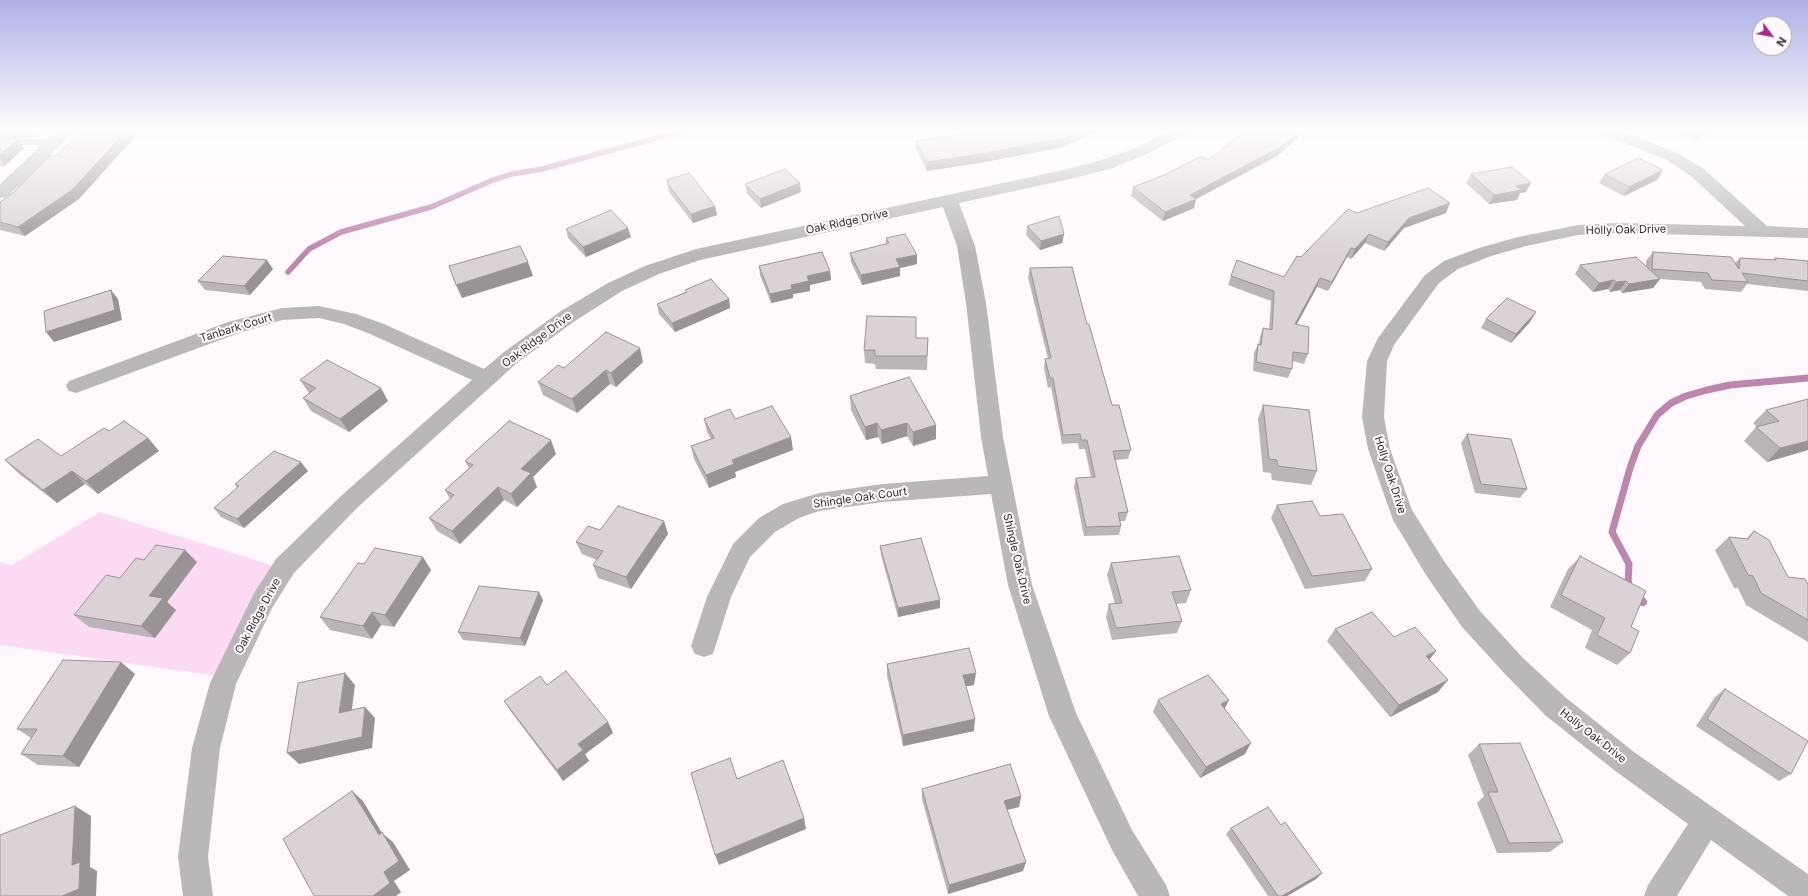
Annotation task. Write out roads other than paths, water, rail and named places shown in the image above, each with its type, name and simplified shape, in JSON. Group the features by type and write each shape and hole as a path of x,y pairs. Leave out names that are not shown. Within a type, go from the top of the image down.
{"street":[{"path":"0,193 25,171"},
{"name":"Oak Ridge Drive","path":"198,896 193,857 206,748 223,683 263,601 286,566 350,501 511,357 568,316 615,287 652,270 696,255 1082,171"},
{"path":"1694,171 1761,231"},
{"name":"Shingle Oak Drive","path":"949,200 966,246 976,303 992,437 1020,585 1063,716 1122,840 1155,896"},
{"name":"Holly Oak Drive","path":"1808,233 1619,228 1578,230 1524,241 1485,252 1451,265 1432,279 1385,343 1377,360 1373,417 1379,449 1401,513 1435,568 1471,619 1514,666 1555,706 1624,761 1808,892"},
{"name":"Tanbark Court","path":"76,386 235,327 282,314 320,312 349,319 377,329 487,379"},
{"name":"Shingle Oak Court","path":"704,646 719,597 741,551 767,525 791,511 818,502 883,493 1001,484"},
{"path":"1659,896 1707,820"}],"waterway":[{"path":"288,272 309,249 341,232 431,207 493,180 512,174 531,171"},
{"path":"1628,583 1629,564 1612,532 1630,468 1638,446 1657,415 1671,403 1686,396 1707,390 1730,385 1808,378"},
{"path":"1628,583 1629,587 1643,602"}]}
